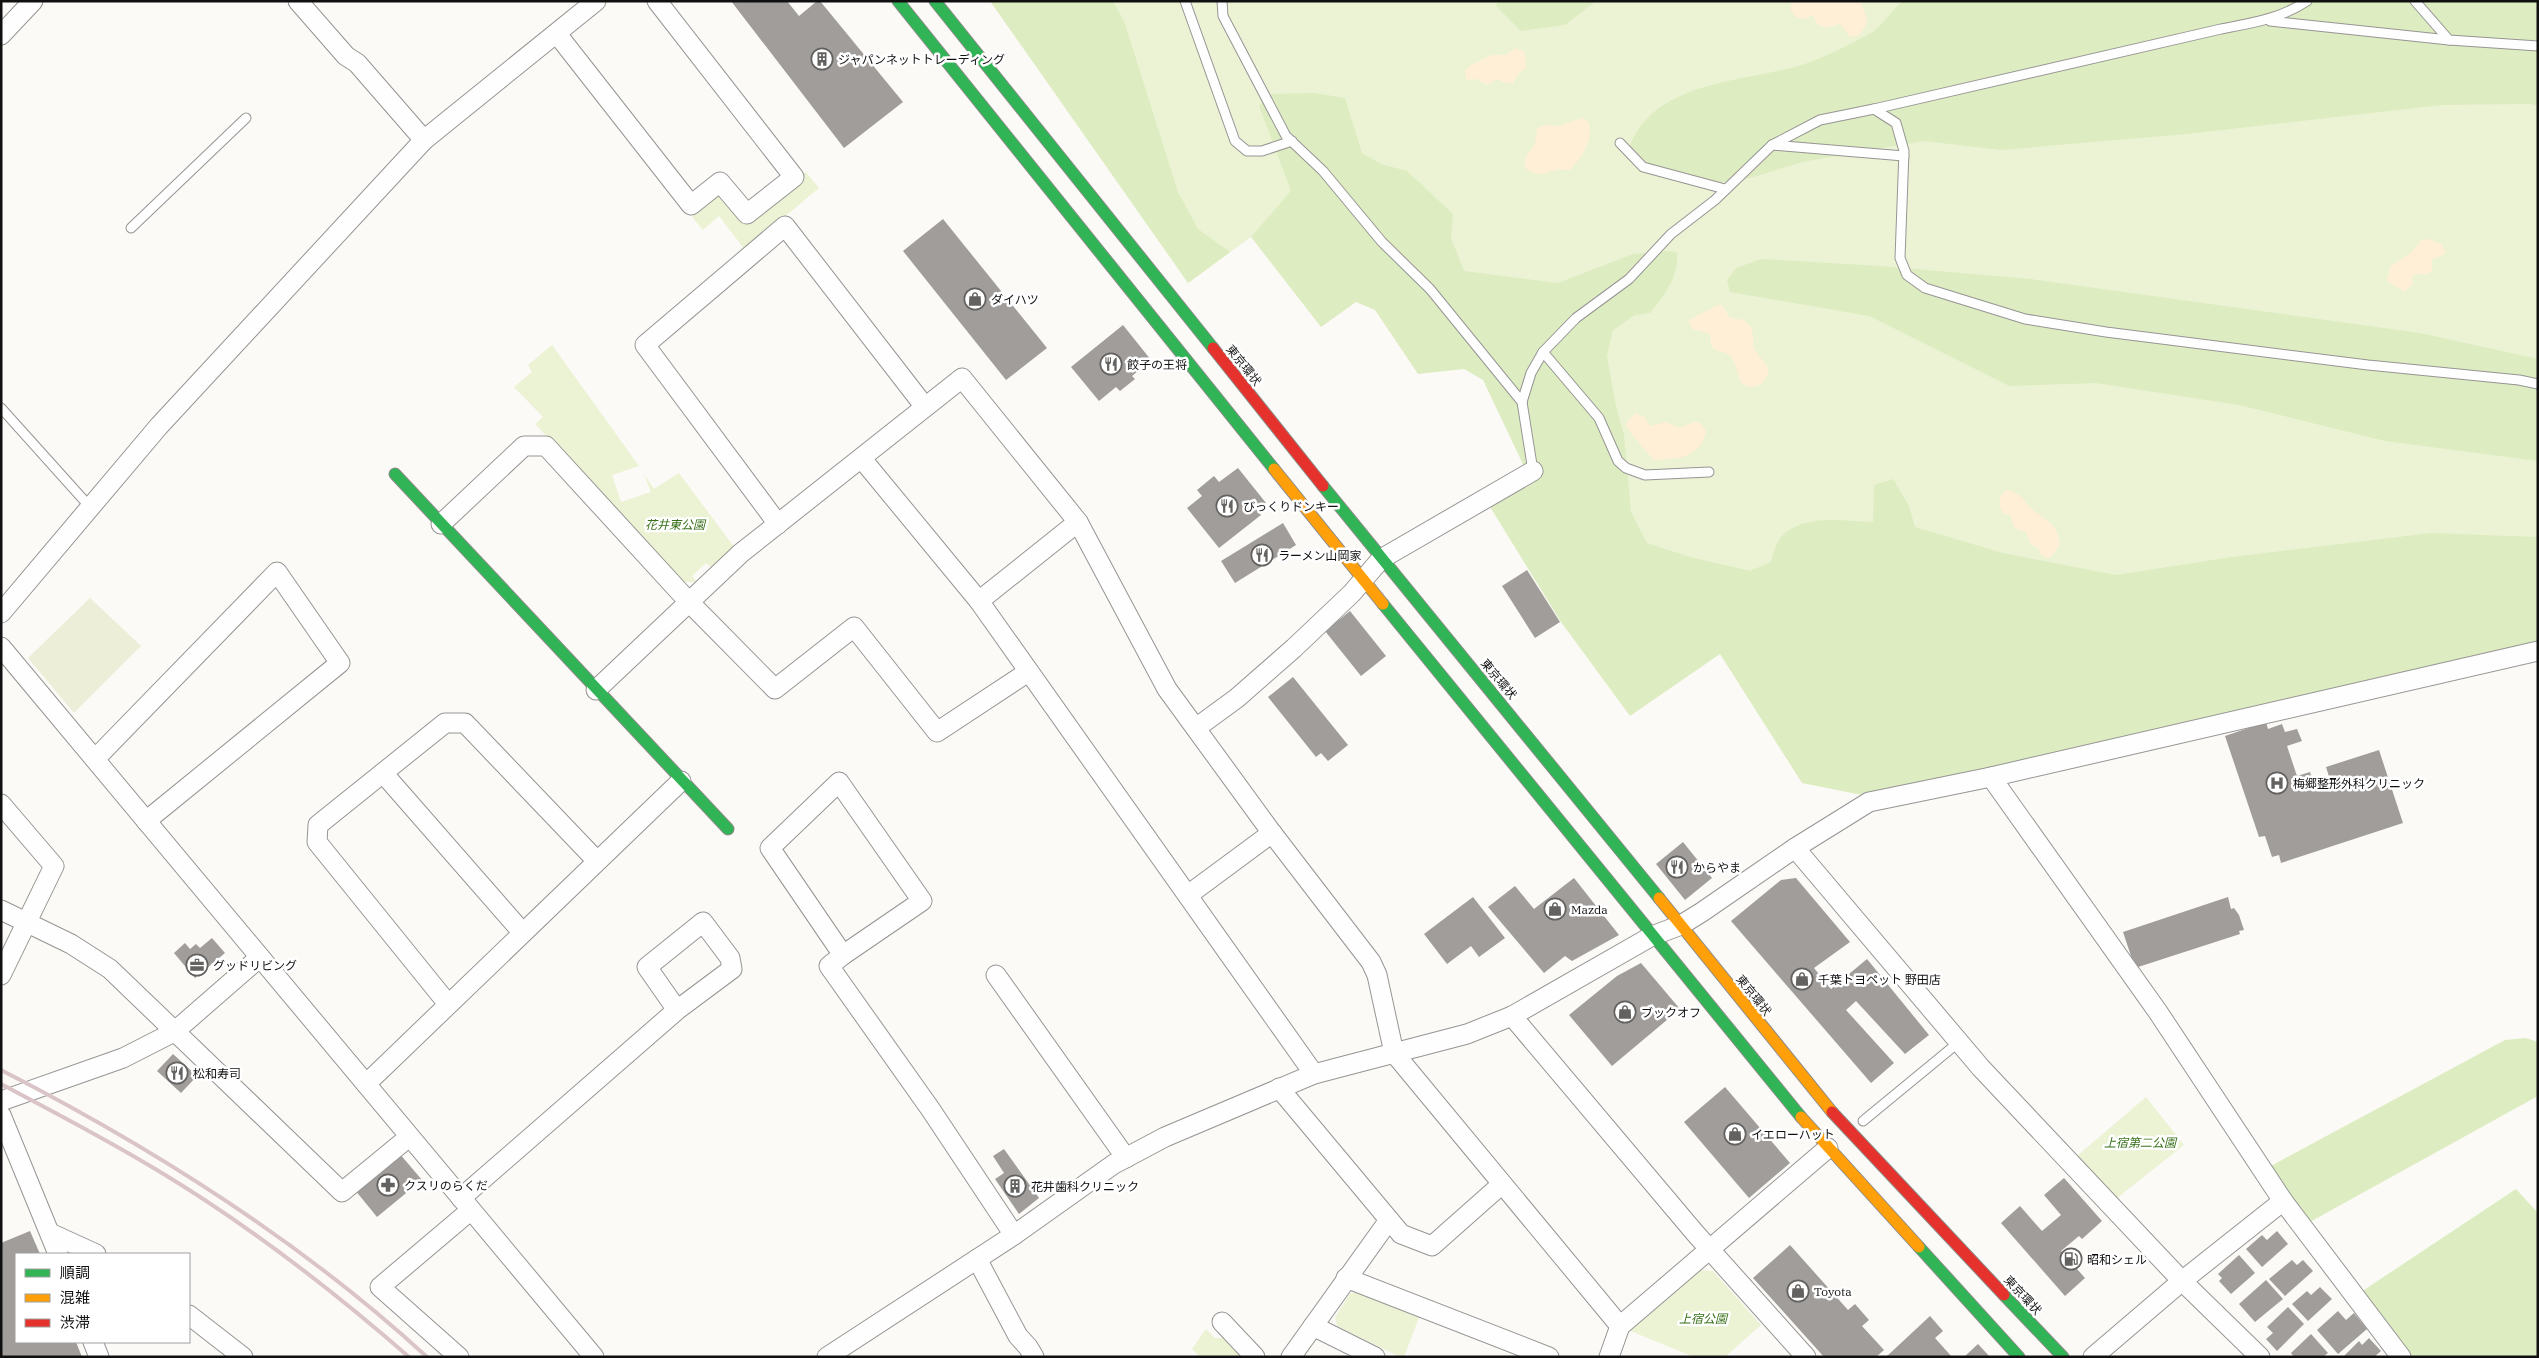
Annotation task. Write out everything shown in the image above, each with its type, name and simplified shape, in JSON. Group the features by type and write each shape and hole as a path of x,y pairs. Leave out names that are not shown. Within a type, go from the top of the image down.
{"main road":[{"path":"898,1 1652,936 1828,1148 2020,1357"},
{"name":"東京環状","path":"935,1 1382,559 1681,925 1824,1104 2063,1357"},
{"path":"394,474 728,829"}],"street":[{"path":"1,35 33,1"},
{"path":"298,1 346,56 357,63 424,140"},
{"path":"1,613 90,507 213,366 424,140 596,1"},
{"path":"557,34 692,205 720,182 747,214 794,177 658,1"},
{"path":"778,524 645,344 785,226 925,407"},
{"path":"596,690 728,564 962,378 1078,522 1154,667 1272,833 1371,962 1377,975 1394,1053 1620,1326"},
{"path":"441,524 524,446 546,446 689,602 775,690 854,627 937,732 1028,672"},
{"path":"862,459 979,601 1314,1074"},
{"path":"1196,728 1244,692 1364,581 1382,559 1533,471"},
{"path":"979,601 1078,522"},
{"path":"95,759 277,572 340,663 146,821"},
{"path":"1,648 593,1356"},
{"path":"827,1357 976,1258 1014,1235 1114,1164 1165,1137 1314,1074 1467,1034 1512,1016 1652,936 1681,925 1795,848 1869,802 1990,777 2538,652"},
{"path":"448,1004 317,842 318,825 445,723 465,723 598,861"},
{"path":"383,773 522,932"},
{"path":"1990,777 2158,1012 2283,1201 2401,1357"},
{"path":"366,1084 681,781"},
{"path":"843,955 770,848 839,782 922,901 829,966 931,1110 1014,1235"},
{"path":"1,804 54,866 1,975"},
{"path":"1188,895 1272,833"},
{"path":"1795,848 1959,1042 2182,1281 2260,1357"},
{"path":"1,910 71,944 110,969 342,1192 409,1137"},
{"path":"459,1357 380,1287 466,1204 677,1010 732,969 730,958 704,922 647,967 677,1010"},
{"path":"1,1101 123,1058 174,1032 259,958"},
{"path":"996,975 1126,1158"},
{"path":"1512,1016 1710,1250 1806,1357"},
{"path":"1279,1088 1401,1234 1432,1246 1502,1184"},
{"path":"1,1115 58,1253"},
{"path":"1609,1357 1620,1326 1828,1148"},
{"path":"2093,1357 2182,1281 2283,1201"},
{"path":"1291,1357 1389,1220"},
{"path":"50,1233 94,1253"},
{"path":"976,1258 1018,1336 1034,1357"},
{"path":"1346,1278 1549,1357"},
{"path":"190,1315 243,1357"},
{"path":"1222,1322 1255,1357"},
{"path":"1313,1326 1375,1357"},
{"path":"93,1343 99,1357"}],"lane":[{"path":"1185,1 1235,141 1248,151 1262,152 1292,141"},
{"path":"1222,1 1223,16 1286,136 1323,171 1382,242 1430,289 1522,402"},
{"path":"2263,22 2291,12 2307,1"},
{"path":"2415,1 2449,40"},
{"path":"1533,471 1522,402 1531,373 1543,352 1576,318 1629,279 1671,234 1725,189 1772,145 1820,120 2221,29 2263,22 2287,22 2449,40 2538,46"},
{"path":"1874,109 1896,123 1904,156 1900,258 1907,275 1926,288 2025,319 2061,325 2368,365 2519,380 2538,384"},
{"path":"130,228 246,118"},
{"path":"1620,142 1643,167 1725,189"},
{"path":"1772,145 1904,156"},
{"path":"1543,352 1599,418 1618,461 1626,468 1645,475 1709,472"},
{"path":"1,408 90,507"},
{"path":"1863,1121 1959,1042"}],"green space":[{"path":"990,1 1113,1 1124,21 1178,192 1198,229 1230,252 1188,283"},
{"path":"1009,1 2538,1 2538,641 1979,769 1523,473 1519,407 1299,202 1188,283"},
{"path":"1498,1 1596,1 1565,25 1521,31 1496,6"},
{"path":"1903,1 2538,1 2538,106 2530,104 2442,105 2187,134 2001,150 1924,141 1802,162 1750,178 1715,183 1646,165 1630,146 1642,124 1660,107 1682,95 1732,80 1805,64 1820,58 1874,31"},
{"path":"1314,93 1345,98 1362,153 1381,164 1407,171 1453,214 1451,238 1464,271 1558,283 1633,254 1677,252 1676,269 1666,292 1650,313 1635,315 1613,330 1607,356 1616,407 1624,435 1631,512 1647,543 1690,557 1750,571 1771,562 1781,537 1790,529 1801,524 1824,520 1873,522 1874,485 1893,479 1909,506 1915,527 2003,553 2116,575 2232,557 2431,533 2538,537 2538,641 1867,796 1802,783 1720,654 1630,716 1561,622 1487,502 1530,479 1483,380 1464,369 1418,374 1375,310 1356,302 1321,327 1251,237 1291,191 1259,106 1270,94"},
{"path":"806,172 819,188 745,250 719,216 703,230 692,217 715,196 725,197 746,223"},
{"path":"1761,259 1881,266 2030,279 2420,333 2538,359 2538,461 2385,441 2239,405 2096,383 2009,386 1869,316 1730,292 1727,280 1736,268"},
{"name":"花井東公園","path":"552,345 639,466 612,475 621,502 651,492 644,474 654,489 679,473 734,547 712,568 706,563 692,576 697,582 684,582 535,424 543,417 514,387 532,372 528,365"},
{"path":"90,598 141,646 74,713 28,658"},
{"path":"2526,1038 2538,1042 2538,1096 2308,1223 2269,1167 2505,1040"},
{"name":"上宿第二公園","path":"2146,1097 2184,1145 2117,1198 2077,1156"},
{"path":"2516,1189 2538,1213 2538,1357 2413,1357 2361,1292"},
{"name":"上宿公園","path":"1700,1270 1713,1271 1761,1325 1725,1357 1694,1357 1628,1330"},
{"path":"1359,1291 1420,1315 1404,1357 1400,1357 1337,1326 1335,1317 1350,1294"},
{"path":"1206,1329 1215,1338 1226,1338 1244,1357 1200,1357 1192,1349"}],"sand":[{"path":"1791,1 1861,1 1867,22 1859,35 1850,37 1840,24 1825,28 1816,23 1813,15 1805,19 1797,18 1791,11"},
{"path":"1516,48 1525,52 1526,68 1519,73 1513,83 1505,83 1496,79 1488,85 1476,79 1466,80 1465,71 1468,67 1491,55 1505,55"},
{"path":"1582,118 1587,120 1590,126 1589,140 1583,154 1570,170 1538,174 1525,168 1525,158 1535,144 1537,128 1546,125 1559,126"},
{"path":"2429,239 2442,245 2446,252 2442,256 2432,259 2432,270 2429,274 2415,274 2412,277 2412,285 2404,292 2387,281 2390,267 2409,254 2422,240"},
{"path":"1722,305 1730,318 1744,320 1752,328 1754,349 1767,366 1769,373 1762,384 1747,386 1743,384 1730,355 1714,348 1711,343 1710,334 1691,327 1689,320 1716,306"},
{"path":"1636,413 1644,417 1651,426 1666,422 1679,428 1694,422 1701,423 1706,431 1704,440 1694,452 1680,458 1654,460 1626,425 1629,419"},
{"path":"2006,490 2018,494 2031,508 2053,526 2059,537 2060,545 2051,557 2046,558 2040,554 2039,549 2030,543 2026,532 2015,529 2010,515 2004,514 2000,508 2000,497"}],"building":[{"name":"ジャパンネットトレーディング","path":"731,1 787,1 799,16 817,1 820,1 903,102 844,148"},
{"name":"ダイハツ","path":"943,219 1047,348 1006,380 903,251"},
{"name":"餃子の王将","path":"1123,325 1151,360 1132,376 1135,379 1120,391 1116,387 1099,401 1071,367"},
{"name":"びっくりドンキー","path":"1238,468 1266,503 1257,510 1261,515 1219,548 1187,508 1202,496 1197,490 1214,476 1219,482"},
{"path":"1283,523 1296,545 1235,583 1221,561"},
{"path":"1527,570 1560,622 1535,638 1502,586"},
{"path":"1350,611 1386,656 1361,676 1325,631"},
{"path":"1293,677 1348,745 1328,761 1321,753 1316,757 1268,697"},
{"path":"2266,722 2268,729 2282,724 2285,732 2297,729 2302,741 2287,746 2297,776 2310,772 2316,790 2332,786 2326,767 2379,750 2403,823 2281,863 2279,855 2272,857 2265,836 2259,837 2225,736"},
{"path":"1683,842 1712,878 1685,900 1656,864"},
{"path":"1574,878 1619,935 1572,961 1565,956 1544,973 1488,907 1515,886 1534,909"},
{"name":"千葉トヨペット 野田店","path":"1796,878 1850,942 1814,968 1831,989 1867,959 1929,1035 1905,1054 1856,1001 1846,1010 1894,1063 1871,1083 1731,921 1781,880"},
{"path":"1473,897 1505,938 1479,957 1471,946 1447,964 1424,934"},
{"path":"2228,897 2231,909 2234,908 2239,915 2244,930 2239,931 2240,934 2135,968 2123,932"},
{"name":"グッドリビング","path":"212,938 225,953 195,978 174,953 185,943 190,949 196,944 200,948"},
{"name":"ブックオフ","path":"1641,963 1680,1009 1612,1066 1569,1015 1617,976"},
{"name":"松和寿司","path":"173,1054 197,1076 181,1093 157,1071"},
{"path":"1725,1087 1790,1163 1749,1198 1684,1122"},
{"name":"花井歯科クリニック","path":"1004,1149 1039,1198 1019,1214 995,1179 1004,1173 993,1156"},
{"name":"クスリのらくだ","path":"399,1153 422,1180 377,1217 355,1190"},
{"path":"2064,1178 2102,1221 2082,1239 2079,1236 2061,1251 2085,1278 2065,1296 2001,1223 2020,1206 2042,1231 2061,1215 2044,1195"},
{"path":"30,1231 40,1253 15,1253 15,1343 76,1343 82,1357 1,1357 1,1243"},
{"path":"2277,1231 2288,1244 2262,1267 2246,1249 2262,1235 2267,1240"},
{"name":"Toyota","path":"1790,1245 1848,1310 1855,1304 1869,1320 1862,1326 1884,1350 1876,1357 1824,1357 1753,1278"},
{"path":"2239,1255 2255,1273 2231,1294 2219,1281 2222,1278 2218,1274"},
{"path":"2292,1260 2297,1265 2303,1260 2313,1271 2285,1296 2269,1279"},
{"path":"2266,1280 2283,1299 2255,1322 2239,1304"},
{"path":"2320,1287 2332,1299 2308,1321 2292,1304 2307,1291 2311,1295"},
{"path":"2288,1307 2304,1324 2277,1351 2266,1339 2273,1333 2267,1327"},
{"path":"2338,1311 2346,1320 2354,1313 2367,1329 2338,1354 2317,1330"},
{"path":"1930,1316 1943,1331 1935,1338 1952,1357 1886,1357"},
{"path":"2311,1334 2328,1353 2323,1357 2294,1357 2291,1353"},
{"path":"2369,1338 2381,1351 2374,1357 2343,1357 2359,1341 2362,1345"},
{"path":"1978,1344 1990,1357 1964,1357"}],"railway":[{"path":"1,1070 114,1131 224,1199 329,1274 427,1357"},
{"path":"1,1084 119,1147 223,1212 349,1306 409,1357"}],"traffic: fast":[{"path":"898,1 1274,469"},
{"path":"935,1 1213,348"},
{"path":"395,474 728,829"},
{"path":"1323,486 1659,898"},
{"path":"1383,604 1801,1117"},
{"path":"1919,1247 2019,1357"},
{"path":"2004,1295 2063,1357"}],"traffic: slow":[{"path":"1274,469 1383,604"},
{"path":"1659,898 1832,1112"},
{"path":"1801,1117 1919,1247"}],"traffic: jam":[{"path":"1213,348 1323,486"},
{"path":"1832,1112 2004,1295"}],"place":[{"name":"ジャパンネットトレーディング","path":"822,59"},
{"name":"ダイハツ","path":"975,299"},
{"name":"餃子の王将","path":"1111,364"},
{"name":"びっくりドンキー","path":"1227,506"},
{"name":"ラーメン山岡家","path":"1262,555"},
{"name":"梅郷整形外科クリニック","path":"2277,783"},
{"name":"からやま","path":"1677,867"},
{"name":"Mazda","path":"1555,909"},
{"name":"グッドリビング","path":"197,965"},
{"name":"千葉トヨペット 野田店","path":"1802,979"},
{"name":"ブックオフ","path":"1625,1012"},
{"name":"松和寿司","path":"177,1073"},
{"name":"イエローハット","path":"1735,1134"},
{"name":"クスリのらくだ","path":"388,1185"},
{"name":"花井歯科クリニック","path":"1015,1186"},
{"name":"昭和シェル","path":"2071,1259"},
{"name":"Toyota","path":"1798,1291"}]}
